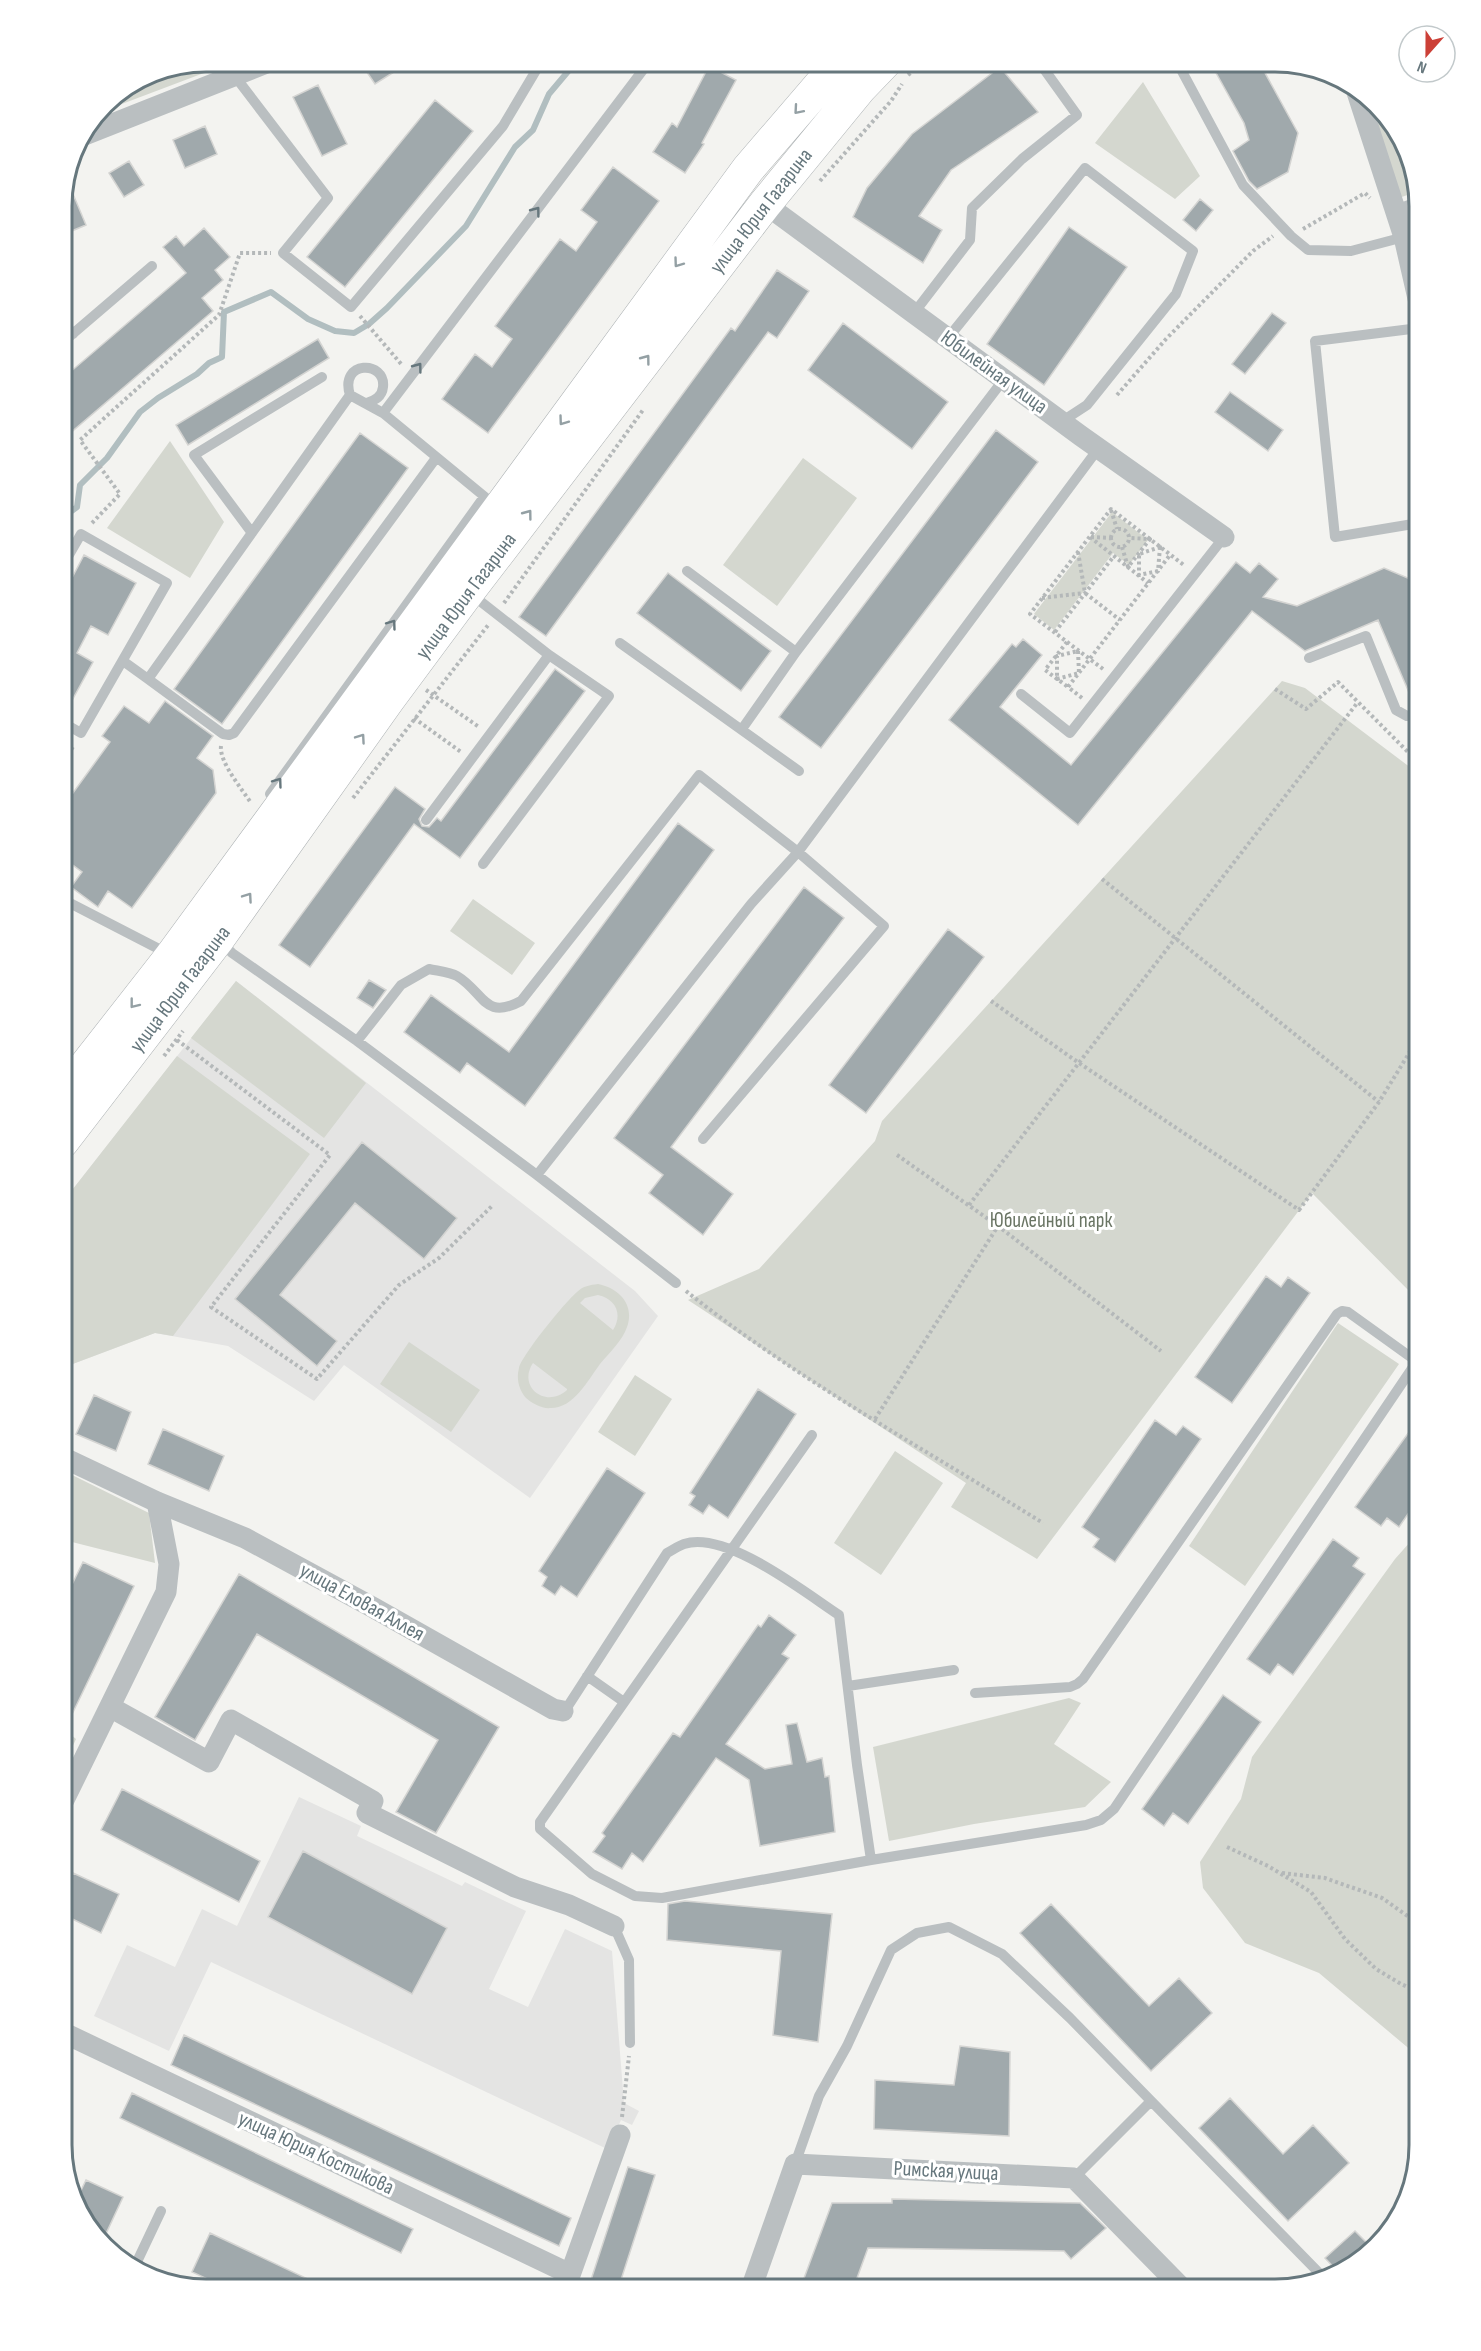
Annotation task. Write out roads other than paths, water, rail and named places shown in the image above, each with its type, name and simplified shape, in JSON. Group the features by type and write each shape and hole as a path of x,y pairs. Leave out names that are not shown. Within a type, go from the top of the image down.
{"main road":[{"name":"улица Юрия Гагарина","path":"75,1084 165,949 491,502 748,169 831,72"},
{"name":"улица Юрия Гагарина","path":"75,1084 218,939 468,592 765,204 893,72"}],"street":[{"path":"95,131 242,72"},
{"path":"1361,103 1409,259"},
{"name":"Юбилейная улица","path":"765,204 1061,422 1224,537"},
{"path":"1397,215 1409,211"},
{"name":"улица Еловая Аллея","path":"72,1462 157,1502 245,1538 553,1709 563,1711"},
{"path":"72,1784 166,1592 169,1564 157,1502"},
{"path":"110,1707 209,1762 231,1720 373,1801 367,1813 515,1887 569,1905 614,1926"},
{"name":"улица Юрия Костикова","path":"72,2037 561,2279"},
{"name":"улица Юрия Костикова","path":"568,2279 620,2135"},
{"path":"755,2279 795,2164"},
{"name":"Римская улица","path":"795,2164 1074,2178"},
{"path":"1074,2178 1173,2279"}],"lane":[{"path":"234,75 328,198 283,252 351,307 503,126 535,72"},
{"path":"383,413 641,72"},
{"path":"914,313 970,240 972,208 1022,159 1077,115 1046,72"},
{"path":"1182,72 1243,186 1287,232 1308,250 1351,251 1404,237"},
{"path":"948,338 1085,168 1193,251 1176,294 1087,405 1061,422"},
{"path":"73,334 152,266"},
{"path":"1409,329 1315,341 1335,537 1409,525"},
{"path":"256,804 491,502 383,413 350,395 347,386 349,377 355,370 364,367 373,369 380,375 383,384 382,393 376,400 367,403"},
{"path":"252,532 195,455 322,377"},
{"path":"742,729 796,652 1004,379"},
{"path":"148,679 350,395"},
{"path":"537,1175 751,904 798,852 1098,448"},
{"path":"123,661 223,734 234,733 436,458"},
{"path":"72,550 81,534 168,583 81,733 72,728"},
{"path":"1022,694 1070,733 1224,537"},
{"path":"687,571 796,652"},
{"path":"468,592 549,655 609,696 483,864"},
{"path":"1309,658 1366,636 1396,710 1409,716"},
{"path":"620,643 799,771"},
{"path":"426,820 549,655"},
{"path":"357,1041 401,985 429,969 457,976 492,1007 507,1009 521,1001 699,775 798,852 884,926 703,1139"},
{"path":"72,904 165,949"},
{"path":"218,939 232,953 357,1041 537,1175 676,1283"},
{"path":"975,1693 1070,1687 1083,1679 1336,1314 1342,1311 1348,1312 1409,1356"},
{"path":"813,1436 540,1822 540,1829 592,1874 635,1896 662,1898 871,1860 1086,1825 1101,1820 1114,1809 1409,1373"},
{"path":"563,1711 668,1553 684,1543 706,1543 732,1548 760,1563 839,1615 871,1860"},
{"path":"848,1686 954,1670"},
{"path":"587,1676 624,1702"},
{"path":"614,1926 629,1960 630,2043"},
{"path":"795,2164 819,2096 847,2046 891,1950 916,1933 949,1928 1002,1954 1070,2018 1318,2272"},
{"path":"1074,2178 1151,2101"},
{"path":"138,2260 161,2211"}],"waterway":[{"path":"72,511 77,507 80,485 107,458 140,412 197,374 209,363 222,357 224,312 271,292 308,319 335,331 354,333 369,324 466,226 515,147 533,130 549,94 568,72"}],"park label":[{"name":"Юбилейный парк","path":"1051,1220"}]}
